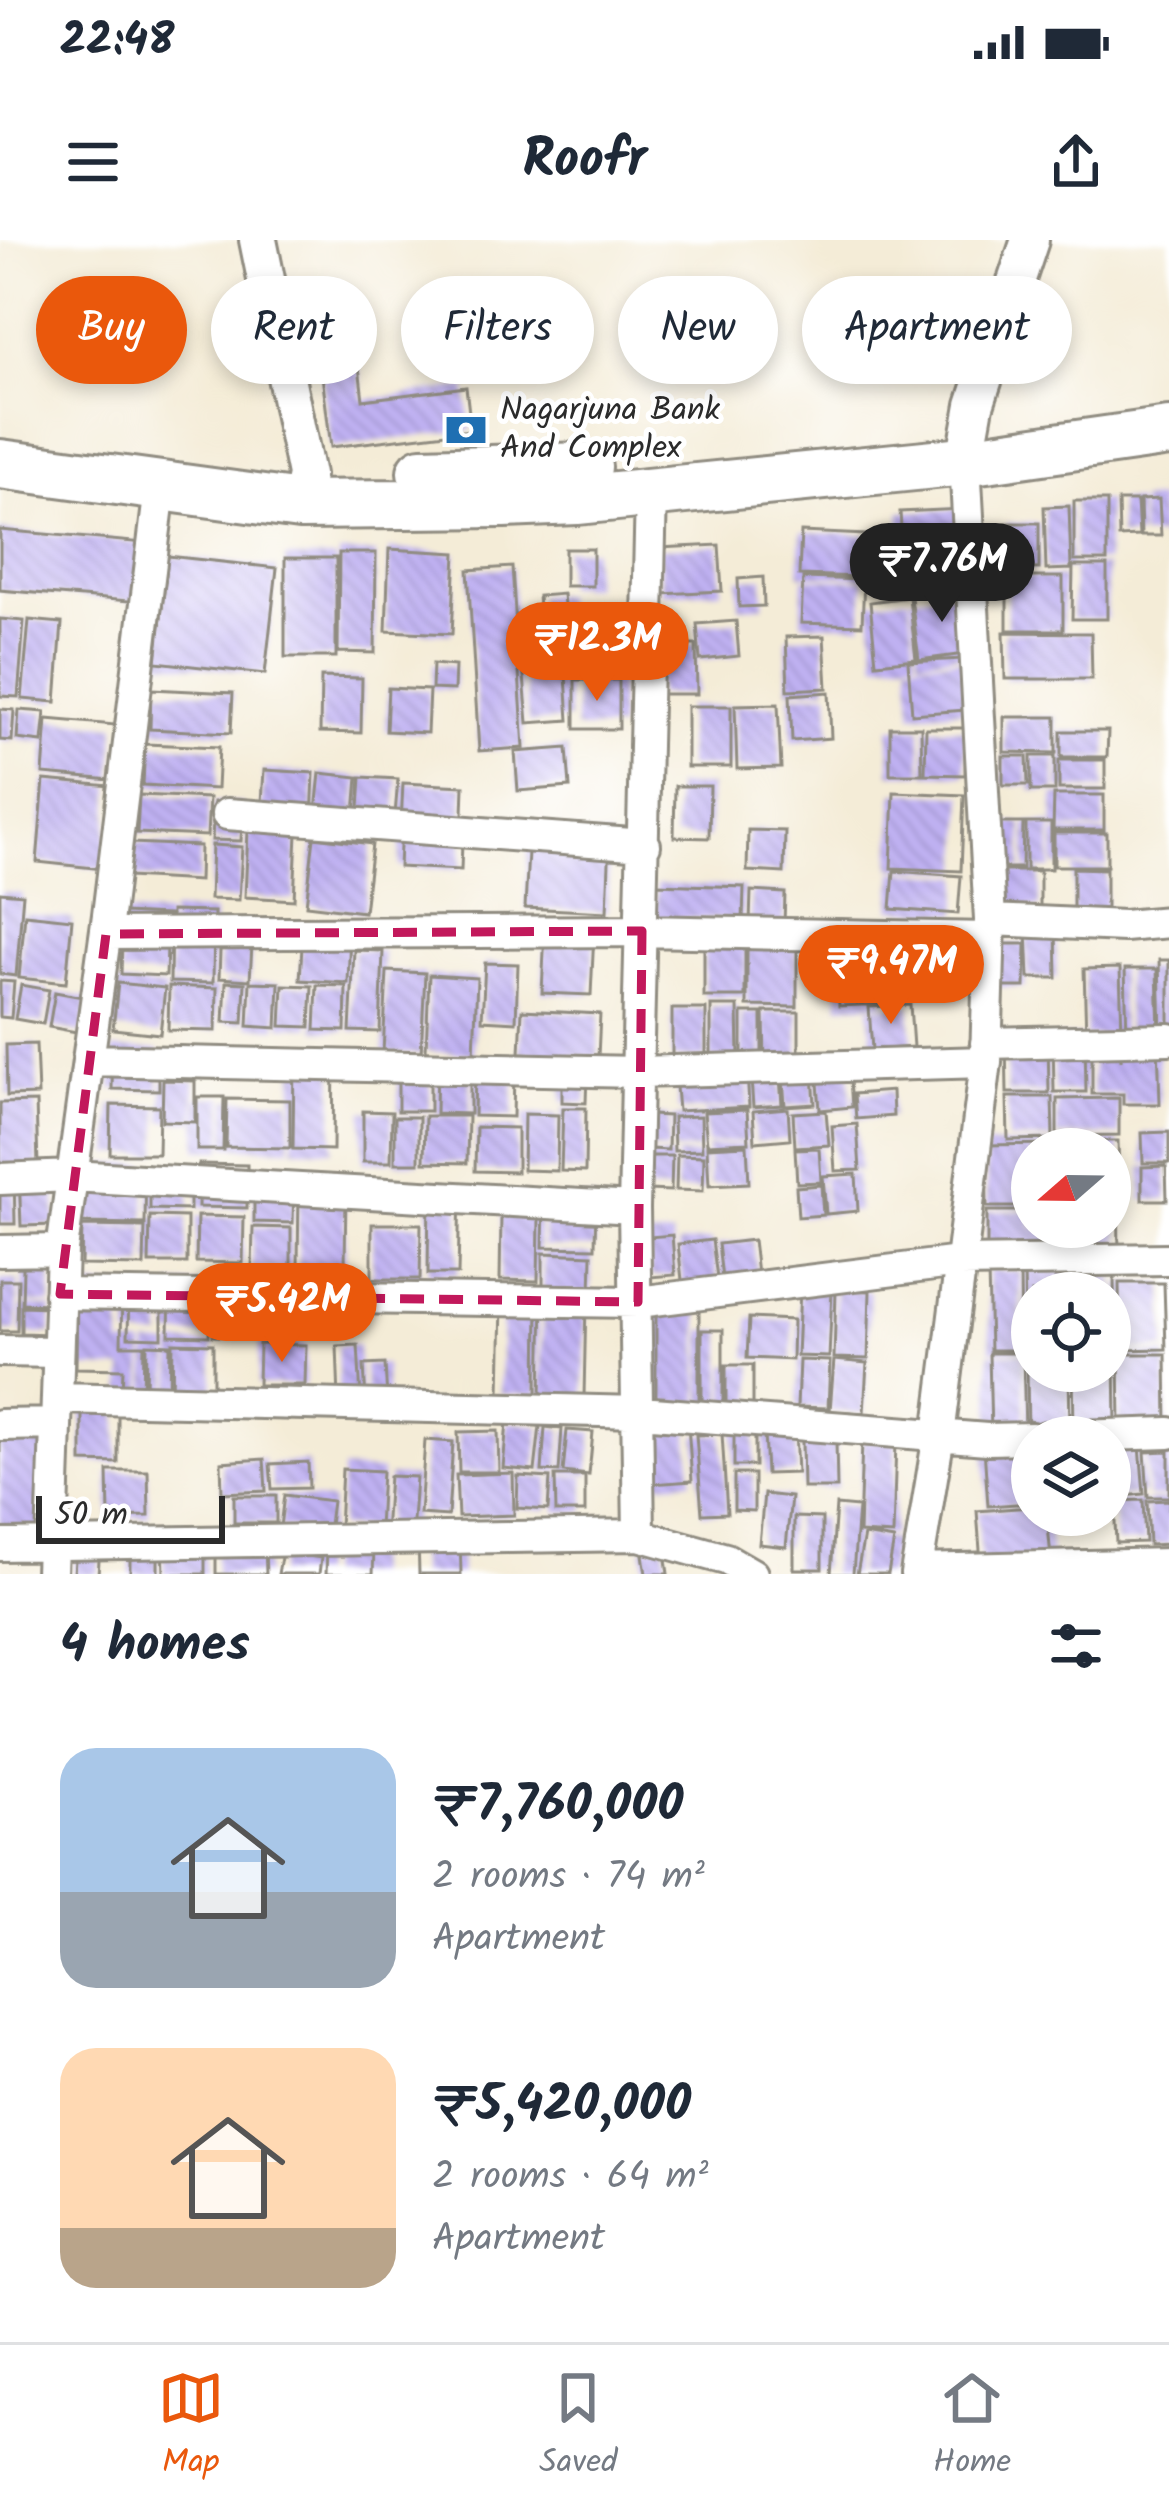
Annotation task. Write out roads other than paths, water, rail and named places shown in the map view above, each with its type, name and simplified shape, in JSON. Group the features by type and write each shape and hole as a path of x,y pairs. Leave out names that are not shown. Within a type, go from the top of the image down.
{"main road":[{"path":"0,464 160,488 303,490 504,503 650,493 967,446 1169,402"},
{"path":"0,436 303,490 580,467 1169,433"}],"street":[{"path":"258,240 303,490"},
{"path":"1030,240 967,446 989,929 986,1052 939,1435 917,1572 1169,1564"},
{"path":"51,1559 62,1250 160,488"},
{"path":"639,1534 634,1208 650,493"},
{"path":"227,814 645,845"},
{"path":"106,934 989,929 1169,922"},
{"path":"88,1060 638,1072 1169,1039"},
{"path":"0,1180 72,1176 634,1208"},
{"path":"0,1251 62,1250"},
{"path":"61,1294 638,1302 959,1262 1169,1258"},
{"path":"0,1351 58,1352"},
{"path":"0,1425 56,1411 640,1412 1011,1439"},
{"path":"1131,1434 1169,1433"},
{"path":"0,1545 51,1559 639,1534 726,1559 752,1574"}],"place":[{"name":"Nagarjuna Bank And Complex","path":"466,430"}]}
